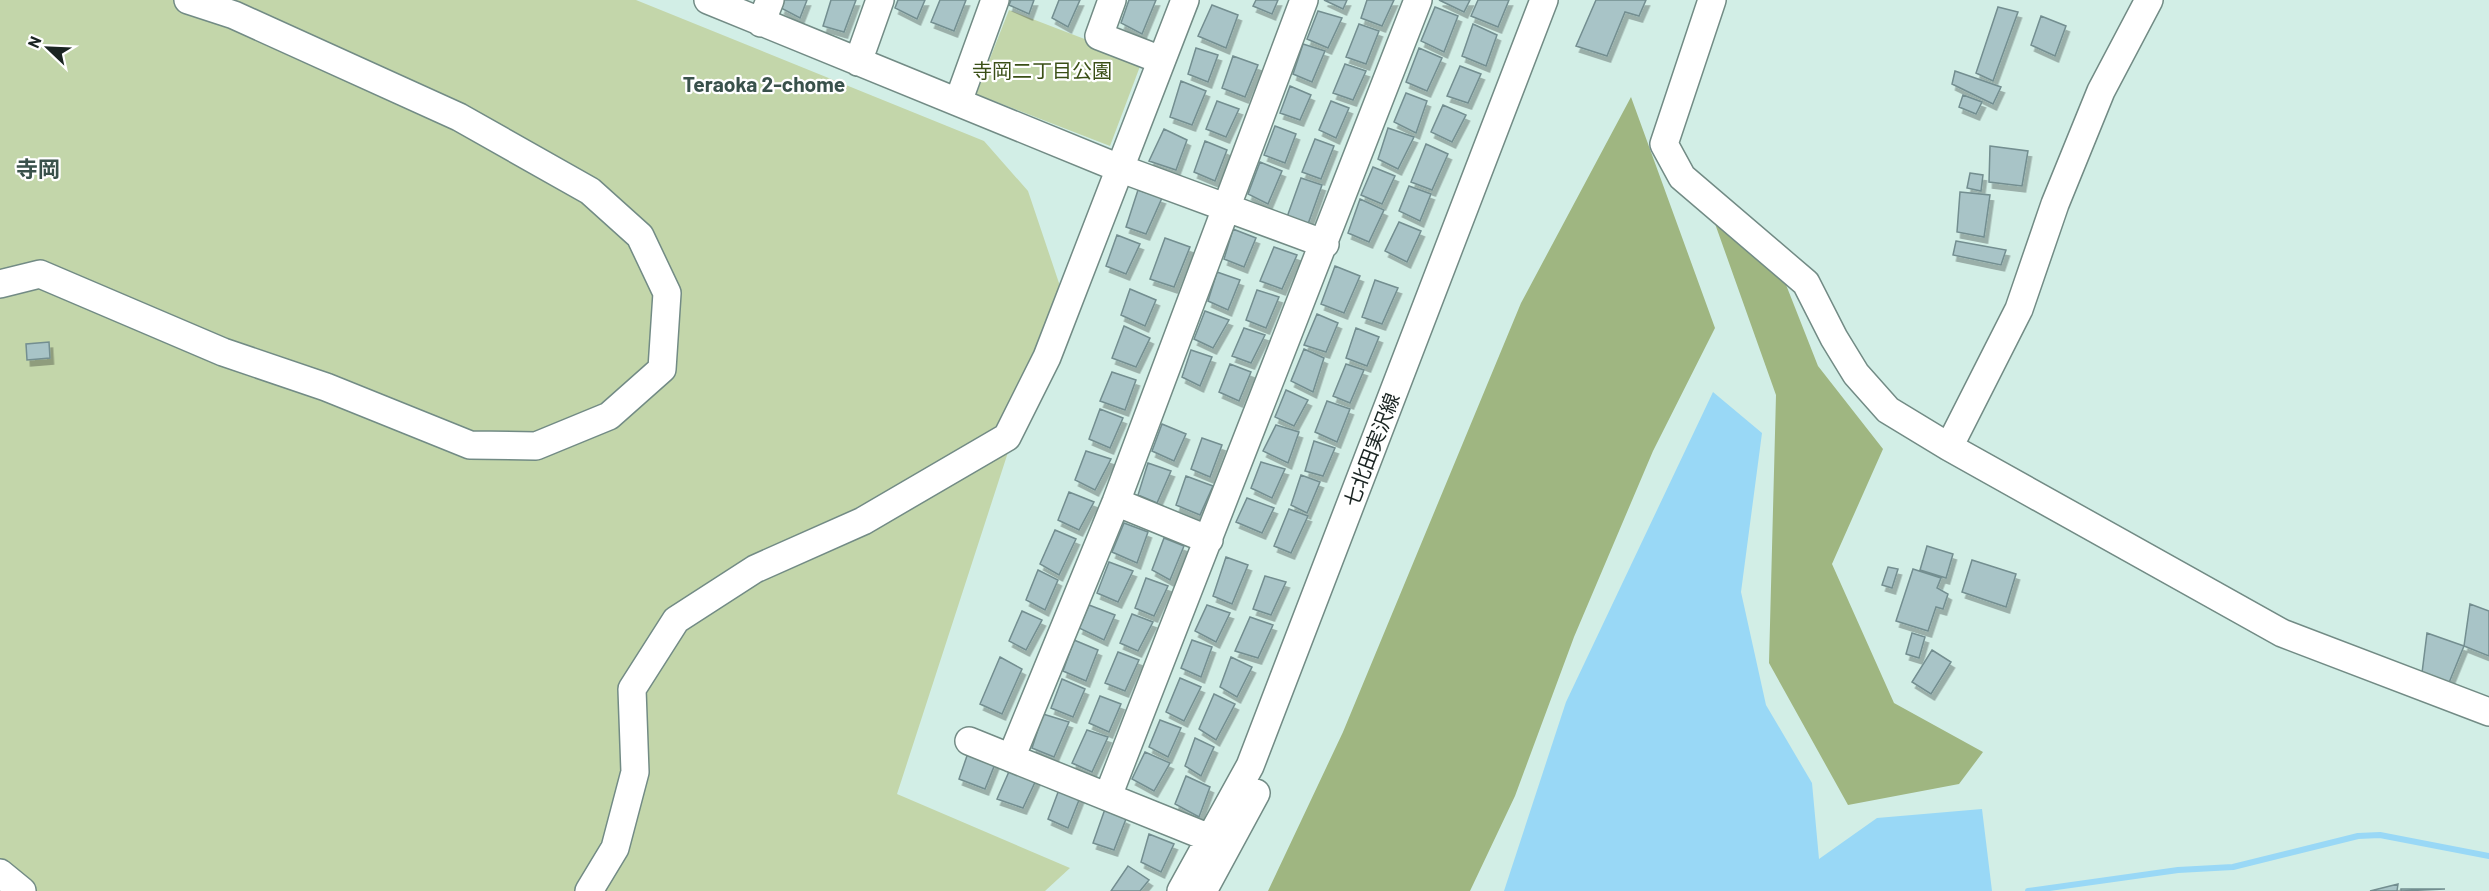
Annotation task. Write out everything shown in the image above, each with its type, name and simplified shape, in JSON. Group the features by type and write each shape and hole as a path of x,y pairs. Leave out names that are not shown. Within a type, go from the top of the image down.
{"street":[{"path":"0,284 40,274 224,352 326,387 470,445 536,446 609,416 662,369 667,293 640,236 590,190 459,117 234,15 188,0"},
{"path":"708,0 766,11 858,62 1119,168 1325,244"},
{"path":"858,62 880,0"},
{"path":"958,102 995,0"},
{"path":"1112,0 1099,36 1161,60"},
{"path":"589,891 615,848 635,772 632,689 676,620 755,569 862,521 1007,437 1047,357 1185,0"},
{"path":"1011,758 1116,502 1304,0"},
{"path":"1108,796 1325,244 1418,0"},
{"name":"七北田実沢線","path":"1181,891 1220,842 1544,0"},
{"path":"1203,891 1220,842 1258,789 1285,723 1563,0"},
{"path":"1712,0 1664,144 1682,177 1806,283 1834,338 1856,374 1888,410 1949,447 2282,633 2489,712"},
{"path":"1949,447 2019,309 2055,204 2101,91 2149,0"},
{"path":"1116,502 1209,540"},
{"path":"969,741 1220,842"},
{"path":"0,873 22,891"}],"green space":[{"path":"0,0 636,0 984,141 1028,191 1061,289 897,794 1070,868 1045,891 0,891"},
{"name":"寺岡二丁目公園","path":"1009,10 1142,61 1110,146 976,94"},
{"path":"1631,97 1715,328 1653,451 1574,637 1515,796 1470,891 1268,891 1343,732 1521,303"},
{"path":"1708,204 1781,272 1818,366 1883,449 1832,564 1894,703 1983,752 1959,784 1848,805 1769,663 1776,395"}],"water":[{"path":"1713,392 1762,433 1741,592 1766,705 1812,783 1819,859 1877,818 1982,809 1992,891 1504,891 1566,702"}],"building":[{"path":"784,0 807,0 800,18 781,8"},
{"path":"831,0 856,0 844,32 823,26"},
{"path":"898,0 925,0 917,19 895,8"},
{"path":"940,0 966,0 954,31 931,22"},
{"path":"1011,0 1034,0 1029,14 1009,5"},
{"path":"1059,0 1080,0 1068,27 1052,18"},
{"path":"1129,0 1156,0 1142,34 1121,23"},
{"path":"1256,0 1278,0 1272,14 1253,6"},
{"path":"1324,0 1347,0 1343,9"},
{"path":"1367,0 1394,0 1382,26 1361,18"},
{"path":"1439,0 1470,0 1464,12"},
{"path":"1478,0 1509,0 1498,27 1471,16"},
{"path":"1596,0 1646,0 1639,16 1625,12 1607,56 1576,46"},
{"path":"1212,5 1238,15 1226,48 1198,36"},
{"path":"1435,7 1458,16 1444,52 1421,41"},
{"path":"1998,7 2018,12 1993,81 1976,73"},
{"path":"1318,11 1342,18 1328,48 1307,39"},
{"path":"2041,16 2066,26 2055,56 2031,45"},
{"path":"1359,24 1379,31 1366,64 1346,57"},
{"path":"1473,24 1497,35 1486,66 1462,56"},
{"path":"1303,44 1325,51 1312,82 1293,74"},
{"path":"1196,48 1218,55 1208,82 1188,74"},
{"path":"1419,48 1442,58 1427,91 1406,82"},
{"path":"1233,56 1258,65 1245,97 1222,88"},
{"path":"1345,64 1366,71 1353,100 1333,93"},
{"path":"1460,66 1481,74 1468,103 1447,96"},
{"path":"1955,71 2001,87 1993,104 1952,84"},
{"path":"1181,81 1206,91 1192,125 1170,117"},
{"path":"1290,86 1311,95 1300,120 1280,113"},
{"path":"1406,93 1427,101 1416,133 1394,122"},
{"path":"1963,95 1982,102 1976,114 1959,107"},
{"path":"1217,101 1239,109 1226,137 1206,129"},
{"path":"1331,101 1349,108 1336,138 1319,130"},
{"path":"1443,105 1466,115 1452,142 1431,132"},
{"path":"1275,126 1296,134 1285,163 1264,155"},
{"path":"1388,128 1414,137 1398,169 1378,159"},
{"path":"1164,129 1187,140 1176,170 1149,161"},
{"path":"1315,139 1334,146 1321,179 1302,172"},
{"path":"1205,141 1227,150 1215,181 1194,172"},
{"path":"1426,144 1448,154 1432,190 1411,182"},
{"path":"1990,146 2028,151 2022,186 1989,182"},
{"path":"1260,162 1282,171 1268,204 1248,194"},
{"path":"1373,167 1395,176 1382,204 1361,195"},
{"path":"1970,173 1983,175 1981,191 1967,188"},
{"path":"1301,178 1322,185 1308,224 1287,217"},
{"path":"1409,186 1431,194 1420,221 1399,211"},
{"path":"1138,190 1162,198 1146,234 1126,227"},
{"path":"1960,192 1990,195 1984,237 1957,232"},
{"path":"1360,199 1384,210 1369,242 1348,233"},
{"path":"1399,222 1421,231 1407,262 1385,251"},
{"path":"1233,229 1256,238 1244,267 1224,259"},
{"path":"1117,235 1140,244 1126,274 1106,266"},
{"path":"1165,238 1190,247 1174,287 1150,279"},
{"path":"1956,241 2006,250 2001,265 1953,255"},
{"path":"1274,247 1297,255 1282,289 1260,281"},
{"path":"1335,266 1360,276 1344,313 1321,304"},
{"path":"1217,272 1240,280 1228,310 1208,301"},
{"path":"1375,280 1398,288 1382,324 1362,317"},
{"path":"1130,289 1156,300 1145,326 1121,315"},
{"path":"1257,290 1279,297 1266,328 1246,320"},
{"path":"1205,311 1229,320 1213,348 1194,339"},
{"path":"1317,314 1338,323 1326,352 1304,345"},
{"path":"1124,326 1150,338 1136,367 1112,358"},
{"path":"1244,328 1265,335 1251,363 1232,356"},
{"path":"1356,328 1379,337 1367,366 1346,358"},
{"path":"49,342 50,358 27,360 26,344"},
{"path":"1304,349 1324,358 1313,392 1291,381"},
{"path":"1191,350 1212,357 1200,386 1182,377"},
{"path":"1230,364 1251,372 1239,401 1219,392"},
{"path":"1346,364 1364,370 1350,403 1333,396"},
{"path":"1112,372 1136,380 1125,410 1100,401"},
{"path":"1286,390 1308,400 1294,426 1275,417"},
{"path":"1327,401 1350,409 1337,442 1315,432"},
{"path":"1100,409 1123,418 1110,448 1089,439"},
{"path":"1162,424 1186,434 1174,461 1152,451"},
{"path":"1276,425 1299,432 1288,463 1263,451"},
{"path":"1202,438 1222,445 1210,477 1191,469"},
{"path":"1314,441 1335,448 1323,476 1305,471"},
{"path":"1086,451 1111,459 1095,490 1075,480"},
{"path":"1261,462 1285,469 1272,498 1251,488"},
{"path":"1148,463 1171,471 1157,503 1138,495"},
{"path":"1301,475 1320,482 1307,513 1291,505"},
{"path":"1186,476 1213,486 1200,515 1176,505"},
{"path":"1069,492 1094,502 1079,530 1058,520"},
{"path":"1247,498 1274,508 1262,533 1236,522"},
{"path":"1289,509 1308,516 1291,553 1274,546"},
{"path":"1124,523 1148,532 1137,563 1112,552"},
{"path":"1055,530 1076,539 1059,575 1040,564"},
{"path":"1164,538 1184,546 1170,580 1152,570"},
{"path":"1927,546 1953,554 1946,578 1920,570"},
{"path":"1226,557 1248,565 1232,604 1213,596"},
{"path":"1972,560 2016,574 2006,607 1962,592"},
{"path":"1109,562 1133,571 1118,602 1097,593"},
{"path":"1888,567 1898,569 1892,588 1882,585"},
{"path":"1913,569 1941,578 1937,588 1948,594 1943,609 1936,607 1928,631 1896,621"},
{"path":"1038,570 1058,580 1045,610 1026,600"},
{"path":"1265,576 1286,582 1271,615 1253,609"},
{"path":"1146,578 1168,586 1154,616 1135,608"},
{"path":"2470,604 2489,611 2489,656 2464,646"},
{"path":"1089,605 1115,615 1104,640 1079,628"},
{"path":"1207,605 1230,613 1216,642 1195,631"},
{"path":"1022,611 1042,620 1026,650 1009,641"},
{"path":"1132,614 1153,622 1138,651 1120,643"},
{"path":"1250,617 1273,625 1258,658 1235,651"},
{"path":"1912,633 1925,637 1919,658 1906,654"},
{"path":"2427,633 2464,646 2444,695 2422,673"},
{"path":"1074,640 1098,650 1086,681 1063,671"},
{"path":"1192,640 1212,647 1201,677 1181,668"},
{"path":"1932,650 1951,662 1931,694 1912,682"},
{"path":"1118,652 1139,660 1125,691 1105,683"},
{"path":"1000,657 1022,669 1002,714 980,704"},
{"path":"1231,657 1252,667 1237,697 1220,687"},
{"path":"1180,678 1201,687 1184,721 1166,712"},
{"path":"1062,679 1085,689 1073,717 1051,708"},
{"path":"1214,694 1235,704 1216,740 1199,729"},
{"path":"1100,696 1121,704 1109,732 1089,723"},
{"path":"1043,714 1069,722 1054,757 1032,748"},
{"path":"1160,720 1181,728 1168,757 1149,747"},
{"path":"1087,730 1108,737 1092,772 1072,763"},
{"path":"1195,738 1214,747 1201,776 1185,766"},
{"path":"969,750 997,759 985,789 959,779"},
{"path":"1145,752 1170,763 1154,791 1132,779"},
{"path":"1011,767 1037,778 1023,808 997,799"},
{"path":"1186,776 1210,787 1199,817 1175,804"},
{"path":"1060,787 1081,795 1068,828 1048,819"},
{"path":"1105,809 1126,819 1114,850 1093,843"},
{"path":"1149,834 1174,844 1161,872 1141,862"},
{"path":"1128,866 1149,880 1140,891 1111,891"},
{"path":"2398,884 2397,891 2370,891"},
{"path":"2401,889 2445,889 2401,891"}],"waterway":[{"path":"2028,891 2178,870 2233,867 2358,836 2380,835 2489,856"}],"district":[{"name":"Teraoka 2-chome","path":"764,85"},
{"name":"寺岡","path":"38,169"}]}
